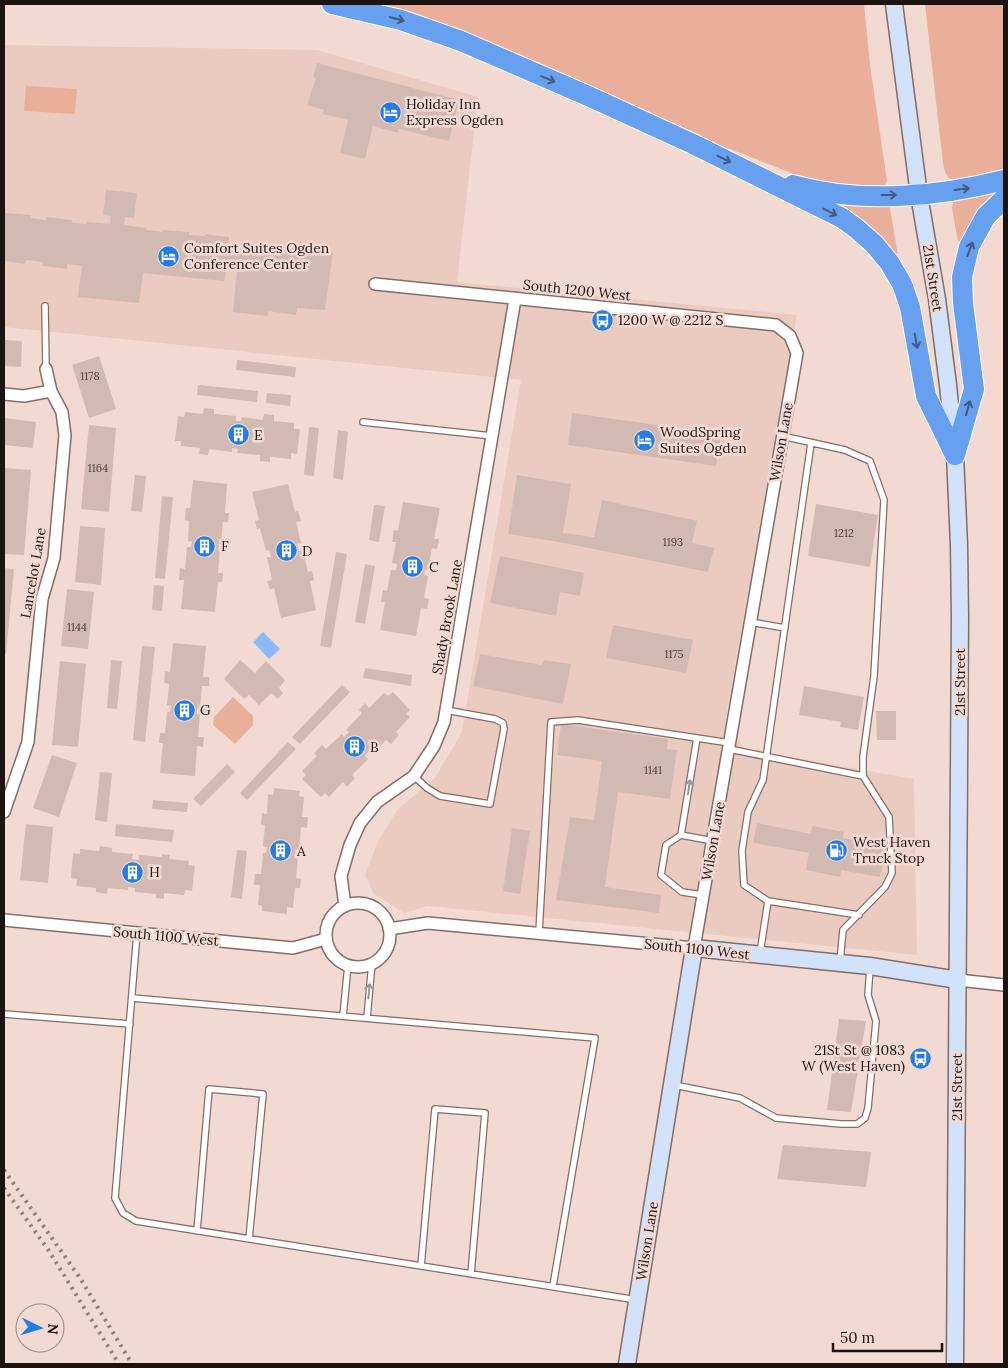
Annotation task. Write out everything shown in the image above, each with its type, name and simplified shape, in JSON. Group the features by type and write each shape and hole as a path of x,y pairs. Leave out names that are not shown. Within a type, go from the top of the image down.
{"highway":[{"path":"332,4 401,20 461,41 586,95 755,174 842,218 874,244 889,262 902,284 910,307 926,396 955,455"},
{"path":"755,174 808,189 842,195 918,195 974,187 1004,180"},
{"path":"955,455 974,389 963,303 962,277 969,247 986,216 1004,199"}],"main road":[{"name":"21st Street","path":"894,4 918,195 937,299 955,455 960,617 955,1364"},
{"name":"South 1100 West","path":"694,948 870,966 958,980"},
{"name":"Wilson Lane","path":"626,1364 694,948"}],"street":[{"name":"South 1200 West","path":"375,284 776,326"},
{"name":"Shady Brook Lane","path":"345,906 342,876 350,844 360,823 378,802 414,776 434,746 444,722 515,299"},
{"name":"Wilson Lane","path":"694,948 797,353 790,336 776,326"},
{"name":"Lancelot Lane","path":"4,812 28,742 42,599 54,558 65,435 62,412 51,391 46,369"},
{"path":"4,394 24,396 51,391"},
{"path":"356,903 369,905 379,910 385,918 389,929 388,946 383,955 372,964 362,967 341,962 333,955 326,939 329,922 335,913 345,906 356,903"},
{"name":"South 1100 West","path":"4,920 293,948 326,939"},
{"name":"South 1100 West","path":"389,929 428,923 694,948"},
{"name":"South 1100 West","path":"958,980 1004,985"}],"lane":[{"path":"45,306 46,369"},
{"path":"363,422 492,436"},
{"path":"782,436 845,450 870,461 884,500 874,676 863,757 863,776 890,816 892,873 884,887 843,930 840,963"},
{"path":"811,443 763,780 748,812 742,852 744,885 768,901 859,915"},
{"path":"750,622 785,628"},
{"path":"414,776 427,788 440,796 490,804 504,729 503,723 496,719 446,710"},
{"path":"539,932 551,722 578,720 697,738 767,756 863,776"},
{"path":"681,835 697,738"},
{"path":"703,895 682,892 661,875 666,845 681,835 713,841"},
{"path":"760,955 768,901"},
{"path":"138,933 115,1198 123,1213 136,1221 637,1300"},
{"path":"367,1018 372,964"},
{"path":"343,1016 348,965"},
{"path":"672,1085 740,1098 776,1118 856,1124 865,1118 868,1108 876,1021 868,995 870,966"},
{"path":"132,998 595,1038 553,1286"},
{"path":"4,1014 130,1024"},
{"path":"196,1231 209,1089 263,1094 249,1239"},
{"path":"420,1266 435,1109 485,1113 471,1274"}],"shaded area":[{"path":"373,4 864,4 870,65 887,181 885,185 880,187 835,185 799,176 712,142 482,40"},
{"path":"925,4 1004,4 1004,170 961,180 949,178 946,173 943,163"},
{"path":"4,45 317,50 478,97 457,282 797,315 725,722 745,749 914,779 917,955 428,906 404,913 373,893 365,875 378,841 398,809 435,778 462,732 521,380 4,327"},
{"path":"26,86 77,89 75,114 24,111"},
{"path":"999,191 961,244 958,241 952,209 953,202"},
{"path":"845,202 887,204 890,208 899,262 844,209 841,204"},
{"path":"233,697 253,716 253,725 235,744 213,725 214,717"}],"water":[{"path":"263,632 280,649 269,659 253,642"}],"building":[{"name":"Holiday Inn Express Ogden","path":"317,63 459,100 449,141 399,129 398,133 373,126 365,159 340,153 348,120 323,114 324,110 307,105 316,78 313,77"},
{"name":"Comfort Suites Ogden Conference Center","path":"106,190 137,193 134,218 125,217 124,225 163,232 163,230 189,232 189,235 205,236 205,234 229,237 228,252 238,253 240,243 333,252 325,310 297,308 296,315 268,311 268,316 233,312 237,269 227,269 224,281 143,273 139,303 78,297 82,266 67,264 67,269 43,266 43,262 26,260 25,264 4,261 4,215 6,213 31,215 31,218 46,220 46,217 72,220 72,223 110,224 111,216 103,215"},
{"path":"4,340 22,341 21,367 4,366"},
{"path":"99,356 116,409 89,418 72,365"},
{"path":"237,360 296,367 295,377 236,370"},
{"path":"198,385 258,391 257,402 197,395"},
{"path":"267,393 291,395 290,406 266,403"},
{"name":"E","path":"204,408 214,409 214,414 236,416 236,421 241,421 242,417 263,420 264,414 274,415 274,421 294,423 294,429 300,429 297,454 291,453 291,459 270,457 270,462 260,461 260,455 237,453 238,449 232,448 232,452 209,449 208,455 199,454 200,448 181,446 181,441 175,441 178,416 184,417 185,412 203,414"},
{"name":"WoodSpring Suites Ogden","path":"572,413 721,434 716,466 568,445"},
{"path":"4,418 36,422 33,448 4,445"},
{"path":"89,425 116,428 109,512 81,509"},
{"path":"309,427 319,428 314,476 304,475"},
{"path":"338,430 348,432 343,480 333,478"},
{"path":"4,468 31,470 24,555 4,554"},
{"path":"135,475 146,476 142,512 131,511"},
{"path":"517,475 571,484 563,533 594,537 602,500 697,521 692,543 714,548 708,572 559,542 508,534"},
{"name":"F","path":"193,480 227,484 225,513 229,513 228,522 223,522 221,544 219,544 218,550 220,550 218,573 223,573 222,582 218,582 215,612 181,609 184,580 179,580 180,568 185,569 187,547 191,547 192,542 188,541 189,521 185,520 186,508 190,508"},
{"name":"D","path":"288,484 295,512 298,511 301,521 296,522 301,543 297,544 299,551 303,550 308,572 312,571 314,580 310,581 316,610 281,618 274,588 270,590 267,581 272,580 267,557 271,557 269,550 266,551 260,528 257,529 255,521 259,520 252,492"},
{"path":"162,496 173,497 165,579 155,578"},
{"name":"C","path":"403,502 440,508 434,539 439,539 437,549 432,548 428,570 425,569 424,575 428,576 424,598 429,599 427,609 421,608 416,636 380,630 385,602 381,602 383,590 387,591 391,570 396,570 397,564 392,563 396,542 392,542 394,530 398,531"},
{"path":"816,504 878,515 870,567 808,556"},
{"path":"374,505 385,506 379,542 369,540"},
{"path":"80,526 105,528 101,585 75,582"},
{"path":"336,552 347,554 331,648 320,646"},
{"path":"500,556 584,573 580,596 560,592 556,616 490,603"},
{"path":"365,564 375,566 365,624 355,622"},
{"path":"4,568 14,569 6,654 4,653"},
{"path":"154,585 164,586 162,611 152,610"},
{"path":"67,589 94,592 88,649 61,646"},
{"path":"613,625 693,640 686,673 606,658"},
{"name":"G","path":"173,643 206,646 203,677 209,677 209,686 202,686 200,708 197,708 197,714 200,714 198,737 204,737 203,747 197,746 195,776 160,773 163,743 159,743 160,733 165,733 167,712 170,712 171,706 167,705 169,684 164,683 165,671 170,672"},
{"path":"142,646 155,647 145,742 133,740"},
{"path":"480,654 542,665 544,660 571,664 563,704 473,686"},
{"path":"111,660 122,661 117,709 107,708"},
{"path":"240,660 255,673 266,661 285,680 279,688 283,693 278,699 271,693 259,705 249,695 244,699 224,679"},
{"path":"60,661 86,664 78,747 52,745"},
{"path":"365,668 412,675 411,686 363,678"},
{"path":"342,685 350,692 300,744 292,737"},
{"path":"804,686 864,697 858,730 840,727 841,722 799,715"},
{"name":"B","path":"393,692 410,710 406,714 410,717 396,732 399,735 391,744 386,740 371,755 368,752 365,756 368,759 352,775 355,778 347,787 343,782 329,797 325,793 321,797 302,779 306,775 302,771 317,756 314,753 322,745 326,749 342,734 344,737 349,732 346,730 362,713 359,710 365,703 369,708 384,693 388,696"},
{"path":"876,711 896,711 896,740 877,740"},
{"path":"561,724 668,739 667,749 677,750 670,799 618,792 605,887 661,895 659,913 556,900 570,817 594,820 602,761 557,755"},
{"path":"288,742 296,749 247,800 240,793"},
{"path":"52,755 77,763 59,817 33,808"},
{"path":"227,764 235,772 201,806 193,799"},
{"path":"100,772 112,773 107,822 95,820"},
{"name":"A","path":"274,788 300,791 299,796 304,797 302,817 308,817 307,828 301,827 299,850 295,850 295,856 298,856 296,878 301,879 300,888 295,888 293,908 287,907 287,914 262,911 262,906 258,905 260,885 254,885 255,874 261,874 263,853 266,853 267,847 263,846 265,825 261,824 262,813 267,814 268,794 273,795"},
{"path":"153,800 188,803 187,812 152,809"},
{"name":"West Haven Truck Stop","path":"757,823 811,834 812,826 844,832 843,838 886,846 880,877 841,870 840,877 806,870 809,853 753,843"},
{"path":"26,824 53,827 48,883 20,880"},
{"path":"116,824 174,830 172,842 115,836"},
{"path":"512,828 530,831 520,894 503,891"},
{"name":"H","path":"100,846 112,848 112,852 133,854 132,859 139,860 139,855 162,857 162,854 170,855 169,859 189,861 188,865 195,866 192,891 185,890 184,895 164,893 164,899 156,898 156,894 135,892 135,888 128,887 128,890 108,888 107,894 96,892 96,888 76,886 77,879 71,878 73,853 80,854 80,849 99,851"},
{"path":"237,850 247,851 242,899 231,897"},
{"path":"839,1019 866,1021 851,1112 827,1110"},
{"path":"783,1145 871,1152 866,1187 777,1179"}],"railway":[{"path":"4,1170 80,1278 132,1364"},
{"path":"4,1188 49,1251 119,1364"}],"place":[{"name":"Holiday Inn Express Ogden","path":"390,112"},
{"name":"Comfort Suites Ogden Conference Center","path":"168,256"},
{"name":"1200 W @ 2212 S","path":"602,320"},
{"name":"E","path":"238,435"},
{"name":"WoodSpring Suites Ogden","path":"644,440"},
{"name":"F","path":"205,546"},
{"name":"D","path":"286,551"},
{"name":"C","path":"413,567"},
{"name":"G","path":"184,710"},
{"name":"B","path":"354,747"},
{"name":"West Haven Truck Stop","path":"837,850"},
{"name":"A","path":"281,851"},
{"name":"H","path":"133,872"},
{"name":"21St St @ 1083 W (West Haven)","path":"921,1058"}]}
